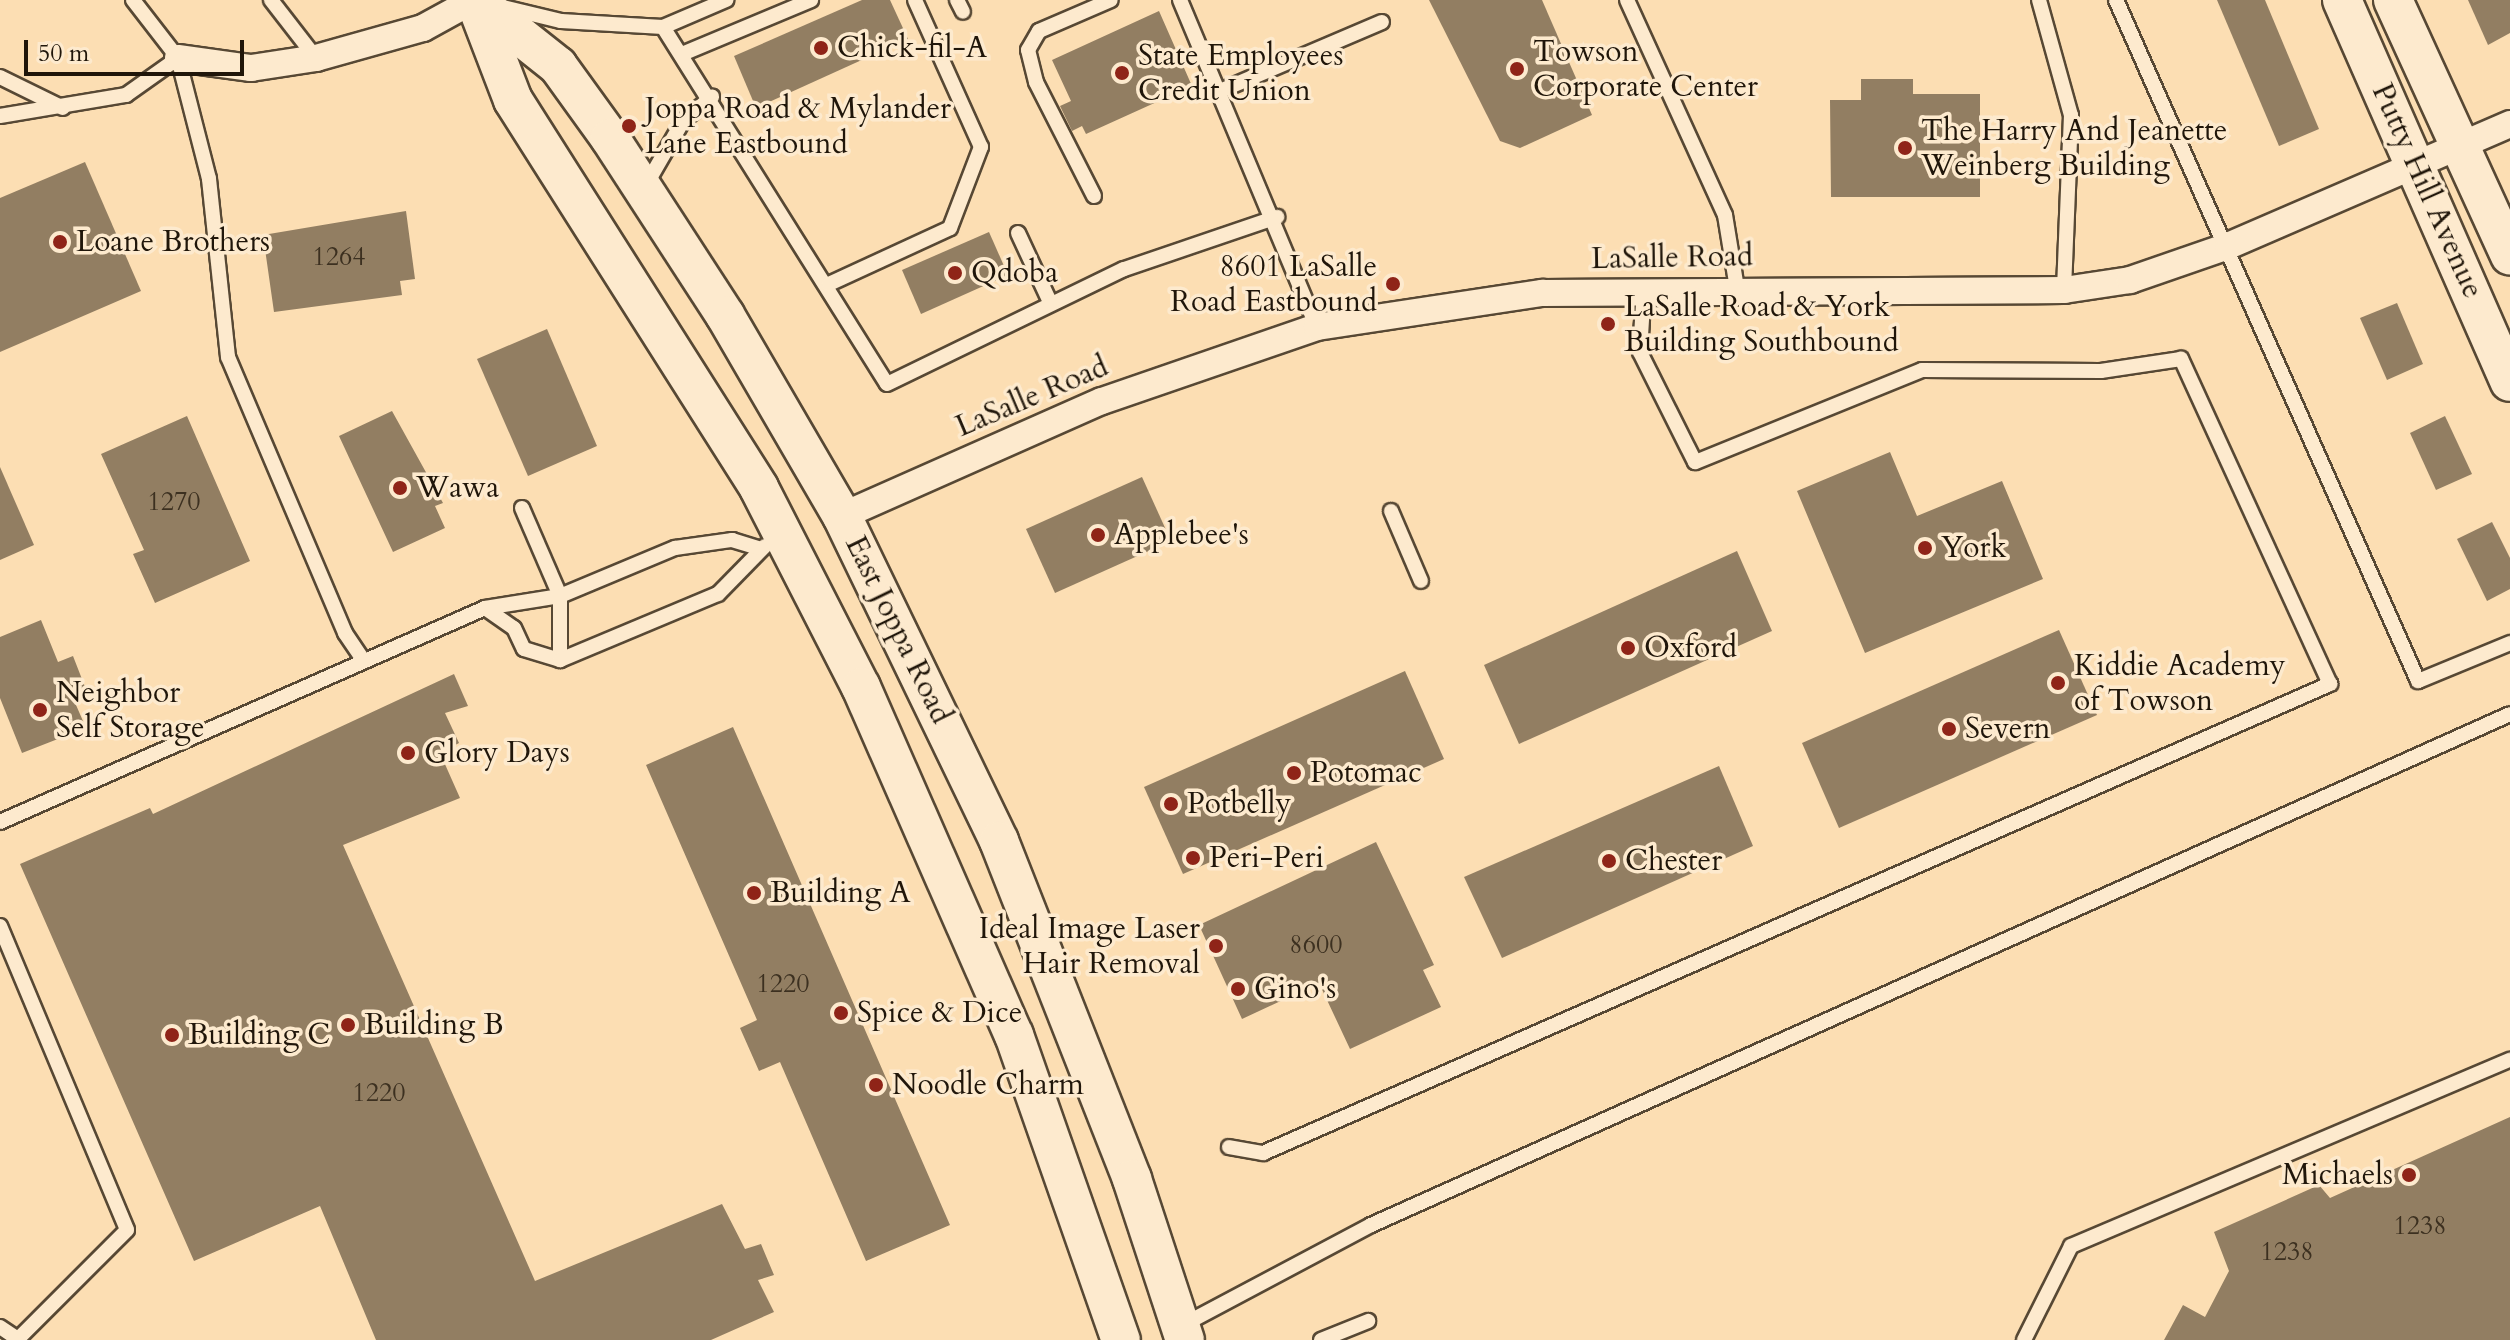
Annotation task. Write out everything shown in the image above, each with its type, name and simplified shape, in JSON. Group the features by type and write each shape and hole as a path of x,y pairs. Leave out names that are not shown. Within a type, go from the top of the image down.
{"main road":[{"name":"East Joppa Road","path":"475,0 558,66 644,189 842,516 999,841 1132,1179 1183,1333"},
{"name":"East Joppa Road","path":"475,0 513,100 657,319 772,543 932,836 1075,1198 1121,1340"},
{"name":"Putty Hill Avenue","path":"2342,0 2417,163 2510,382"},
{"name":"Putty Hill Avenue","path":"2393,0 2510,255"},
{"path":"772,543 842,516"},
{"path":"1075,1198 1132,1179"}],"street":[{"path":"178,58 251,68 316,58 423,28 475,0"},
{"name":"LaSalle Road","path":"842,516 1102,401 1317,327 1472,302 1644,288 2064,290 2130,280 2228,246 2460,142 2510,124"}],"lane":[{"path":"133,0 178,58 209,179 228,357 345,633 364,661"},
{"path":"271,0 316,58"},
{"path":"475,0 561,21 663,27 726,0"},
{"path":"682,54 811,0"},
{"path":"829,284 950,228 981,147 915,0"},
{"path":"1094,196 1036,82 1028,50 1039,31 1111,0"},
{"path":"1180,0 1277,217 1317,327"},
{"path":"1627,0 1725,215 1737,288"},
{"path":"2039,0 2071,115 2064,290"},
{"path":"2116,0 2228,246 2418,681 2510,643"},
{"path":"1220,91 1382,22"},
{"path":"663,27 712,97 829,284 887,384 1050,302 1277,217"},
{"path":"0,116 63,108 126,95 178,58"},
{"path":"0,77 63,108"},
{"path":"644,189 683,121 712,97"},
{"path":"1018,233 1050,302"},
{"path":"1229,1147 1263,1153 2330,684 2181,359 2101,371 1922,370 1695,462 1640,352 1644,288"},
{"path":"522,508 560,596 560,660"},
{"path":"1391,511 1421,581"},
{"path":"0,822 485,608 560,596 675,548 732,540 772,543"},
{"path":"485,608 514,628 524,649 560,660 718,594 772,543"},
{"path":"1183,1333 1371,1225 2510,714"},
{"path":"0,926 127,1230 18,1340 0,1327"},
{"path":"2024,1340 2071,1246 2510,1060"},
{"path":"1321,1340 1368,1321"}],"building":[{"name":"Chick-fil-A","path":"862,0 890,0 908,39 756,108 734,56"},
{"name":"Towson Corporate Center","path":"1429,0 1542,0 1592,115 1520,148 1500,141"},
{"path":"2217,0 2265,0 2319,129 2279,146"},
{"path":"2468,0 2510,0 2510,33 2488,45"},
{"name":"State Employees Credit Union","path":"1159,11 1192,86 1086,134 1082,126 1072,131 1060,106 1071,101 1052,60"},
{"name":"The Harry And Jeanette Weinberg Building","path":"1861,79 1913,79 1913,94 1980,94 1980,197 1831,197 1830,100 1861,100"},
{"name":"Loane Brothers","path":"85,162 141,291 0,352 0,198"},
{"path":"406,211 415,279 400,281 402,295 274,312 263,235"},
{"name":"Qdoba","path":"989,232 1008,275 921,314 902,270"},
{"path":"2397,303 2423,364 2387,380 2360,318"},
{"name":"Wawa","path":"547,329 597,446 528,476 477,359"},
{"name":"Wawa","path":"392,411 443,503 435,506 445,528 393,552 339,436"},
{"path":"187,416 250,561 155,603 133,554 144,550 101,454"},
{"path":"2445,416 2472,474 2436,490 2410,433"},
{"name":"York","path":"1890,452 1917,516 2002,481 2043,579 1865,653 1797,491"},
{"path":"0,467 34,545 0,560"},
{"name":"Applebee's","path":"1142,477 1171,541 1055,593 1026,529"},
{"path":"2492,522 2510,558 2510,589 2487,601 2457,539"},
{"name":"Oxford","path":"1737,551 1772,631 1519,744 1484,665"},
{"path":"41,620 58,662 73,656 87,692 73,698 86,728 22,753 0,698 0,637"},
{"name":"Severn","path":"2059,630 2097,715 1839,828 1802,743"},
{"name":"Potomac","path":"1405,671 1444,759 1183,874 1144,787"},
{"name":"Building B","path":"454,674 468,706 445,713 459,743 440,753 460,798 343,845 535,1281 722,1204 745,1249 761,1244 774,1275 758,1280 774,1312 711,1340 376,1340 320,1206 194,1261 20,864 150,808 153,814"},
{"name":"Building A","path":"733,727 950,1225 866,1261 780,1062 759,1071 740,1028 757,1020 646,765"},
{"name":"Chester","path":"1719,766 1753,846 1502,958 1464,877"},
{"path":"1376,842 1434,965 1423,970 1441,1007 1350,1049 1319,983 1242,1019 1199,925"},
{"path":"2510,1117 2510,1340 2164,1340 2183,1305 2205,1317 2229,1271 2214,1232 2319,1185 2330,1198"}],"place":[{"name":"Chick-fil-A","path":"821,48"},
{"name":"Towson Corporate Center","path":"1517,69"},
{"name":"State Employees Credit Union","path":"1122,73"},
{"name":"Joppa Road & Mylander Lane Eastbound","path":"629,126"},
{"name":"The Harry And Jeanette Weinberg Building","path":"1905,148"},
{"name":"Loane Brothers","path":"60,242"},
{"name":"Qdoba","path":"955,273"},
{"name":"8601 LaSalle Road Eastbound","path":"1393,284"},
{"name":"LaSalle Road & York Building Southbound","path":"1608,324"},
{"name":"Wawa","path":"400,488"},
{"name":"Applebee's","path":"1098,535"},
{"name":"York","path":"1925,548"},
{"name":"Oxford","path":"1628,648"},
{"name":"Kiddie Academy of Towson","path":"2058,683"},
{"name":"Neighbor Self Storage","path":"40,710"},
{"name":"Severn","path":"1949,729"},
{"name":"Glory Days","path":"408,753"},
{"name":"Potomac","path":"1294,773"},
{"name":"Potbelly","path":"1171,804"},
{"name":"Peri-Peri","path":"1193,858"},
{"name":"Chester","path":"1609,861"},
{"name":"Building A","path":"754,893"},
{"name":"Ideal Image Laser Hair Removal","path":"1216,946"},
{"name":"Gino's","path":"1238,989"},
{"name":"Spice & Dice","path":"841,1013"},
{"name":"Building B","path":"348,1025"},
{"name":"Building C","path":"172,1035"},
{"name":"Noodle Charm","path":"876,1085"},
{"name":"Michaels","path":"2409,1175"}]}
